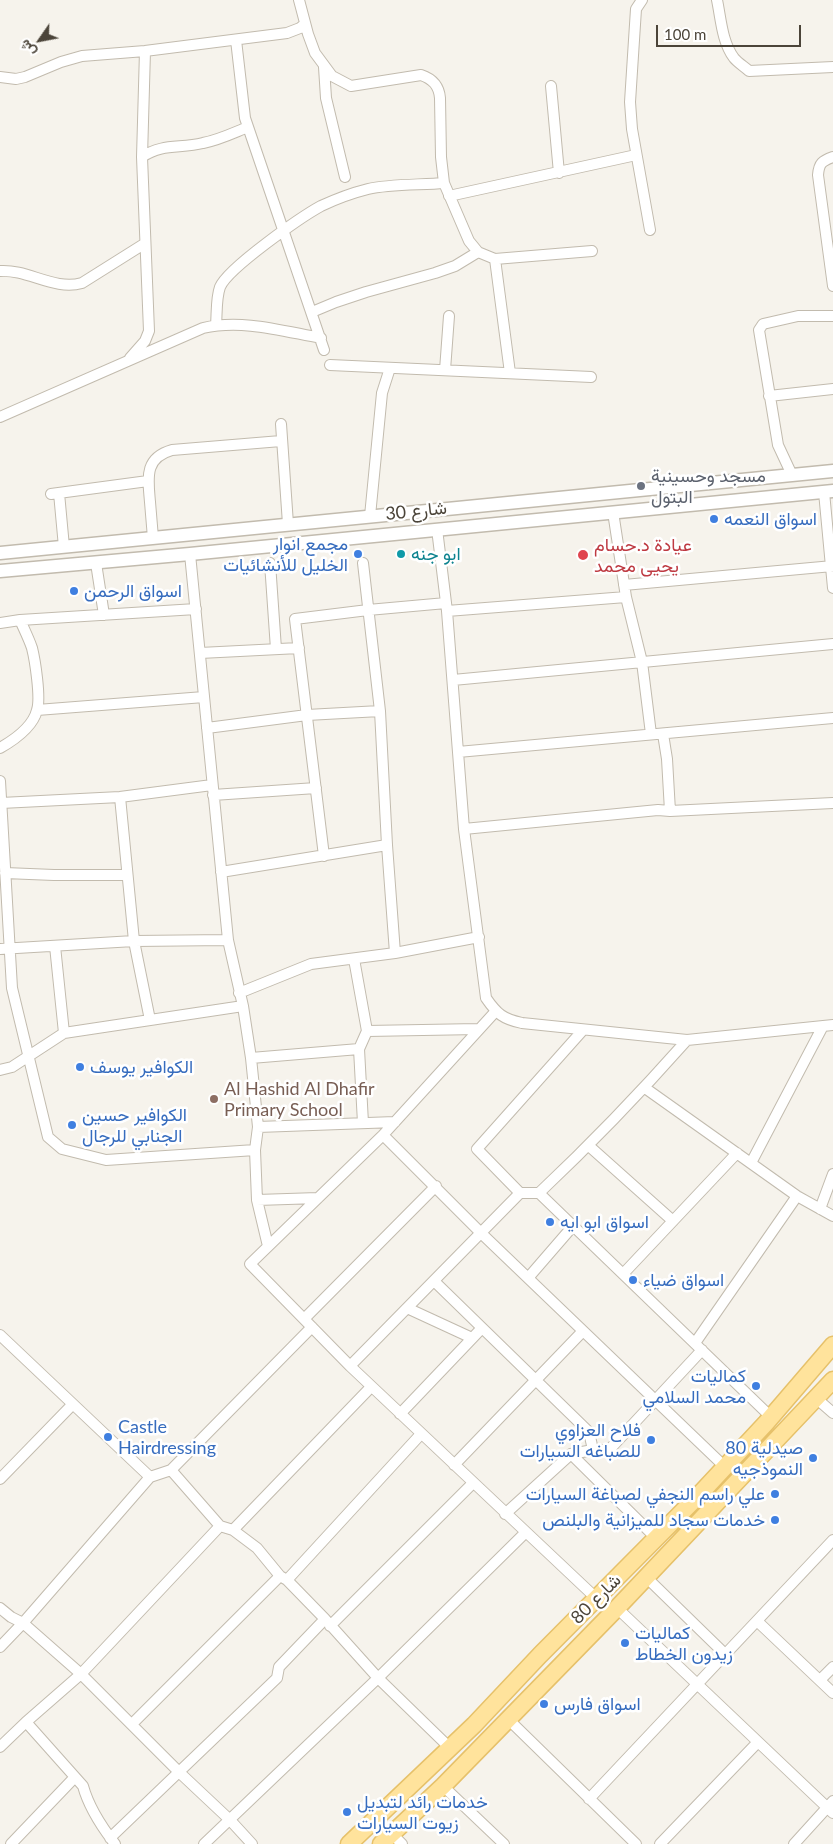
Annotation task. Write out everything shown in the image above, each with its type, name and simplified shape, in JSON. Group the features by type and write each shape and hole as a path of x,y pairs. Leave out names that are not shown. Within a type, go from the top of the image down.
{"main road":[{"name":"شارع 80","path":"350,1844 474,1725 725,1467 833,1345"},
{"name":"شارع 80","path":"392,1841 817,1399 833,1380"},
{"path":"510,1688 509,1697 512,1701 516,1703 525,1701"},
{"path":"474,1725 479,1722 489,1726 490,1737"}],"street":[{"path":"299,0 315,53 332,76 351,86 422,75 435,83 439,90 440,98 441,157 444,183 469,241 478,252 496,259 592,251"},
{"path":"642,0 636,9 630,85 632,129 650,230"},
{"path":"717,0 728,46 734,58 749,71 833,67"},
{"path":"0,77 16,79 26,77 61,62 82,56 145,51 287,33 305,24"},
{"path":"236,40 245,118 324,350"},
{"path":"128,361 146,341 149,330 144,244 142,157 145,51"},
{"path":"324,67 326,98 344,177"},
{"path":"551,86 559,173"},
{"path":"142,157 152,150 168,146 202,144 248,127"},
{"path":"449,196 636,155"},
{"path":"833,156 819,164 818,175 833,286"},
{"path":"216,325 220,287 231,272 284,230 321,206 371,188 444,183"},
{"path":"0,271 74,285 82,283 144,244"},
{"path":"312,312 358,295 455,266 478,252"},
{"path":"496,259 510,373"},
{"path":"444,370 448,316"},
{"path":"792,475 778,445 759,330 761,326 798,316 833,316"},
{"path":"0,417 196,330 216,325 244,324 321,338"},
{"path":"330,366 591,377"},
{"path":"370,516 382,393 390,368"},
{"path":"769,396 833,389"},
{"path":"280,424 288,524"},
{"path":"153,538 148,474 154,461 165,452 282,441"},
{"name":"شارع 30","path":"0,553 833,471"},
{"path":"64,547 55,494 148,481"},
{"path":"829,491 833,588"},
{"name":"شارع 30","path":"0,571 829,491"},
{"path":"518,501 521,521"},
{"path":"493,504 497,513 496,524"},
{"path":"613,512 626,596 642,662 651,734"},
{"path":"437,529 447,607 464,829 486,998 495,1012 508,1020 583,1030 687,1040 828,1026"},
{"path":"190,554 228,940 243,1006 251,1058 258,1127 256,1150 257,1200 268,1246"},
{"path":"96,563 104,615"},
{"path":"270,563 276,649"},
{"path":"363,563 380,711 386,845 395,953"},
{"path":"624,585 832,566"},
{"path":"324,856 296,619 368,610 626,596"},
{"path":"0,623 20,620 196,609"},
{"path":"0,748 12,741 31,722 38,710 32,648 20,620"},
{"path":"453,680 833,644"},
{"path":"200,653 299,648"},
{"path":"38,710 204,697"},
{"path":"207,728 307,715 380,711"},
{"path":"458,752 833,718"},
{"path":"663,734 667,759 670,811"},
{"path":"0,781 2,855 5,872 5,949 12,988 48,1137 62,1149 106,1160 256,1150"},
{"path":"1,803 213,790 316,788"},
{"path":"120,797 134,941 150,1020"},
{"path":"464,829 658,810 833,803"},
{"path":"221,872 386,845"},
{"path":"5,872 54,875 127,875"},
{"path":"239,993 311,964 395,953 479,937"},
{"path":"5,949 134,941 228,940"},
{"path":"55,946 64,1033"},
{"path":"354,959 366,1031 358,1049 364,1123"},
{"path":"0,1070 12,1067 64,1033 243,1006"},
{"path":"495,1012 383,1135 250,1264 371,1387 596,1598"},
{"path":"750,1163 828,1026"},
{"path":"366,1031 478,1029"},
{"path":"520,1193 476,1149 583,1030"},
{"path":"350,1366 520,1193 539,1192 589,1146 646,1088 687,1040"},
{"path":"251,1058 358,1049"},
{"path":"646,1088 797,1196 833,1216"},
{"path":"258,1127 395,1122"},
{"path":"383,1135 481,1233 725,1467"},
{"path":"589,1146 673,1221"},
{"path":"623,1274 737,1153"},
{"path":"820,1209 833,1174"},
{"path":"0,1647 150,1477 171,1470 436,1186"},
{"path":"539,1192 771,1417"},
{"path":"506,1514 571,1454 592,1450 609,1450 655,1401 698,1346 797,1196"},
{"path":"257,1200 318,1198"},
{"path":"528,1278 573,1226"},
{"path":"434,1281 589,1432 592,1450"},
{"path":"407,1308 472,1338"},
{"path":"400,1414 482,1328"},
{"path":"454,1465 583,1331"},
{"path":"0,1335 150,1477"},
{"path":"233,1530 371,1387"},
{"path":"817,1399 833,1413"},
{"path":"0,1479 72,1405"},
{"path":"132,1724 284,1578 421,1434"},
{"path":"571,1454 656,1538"},
{"path":"171,1470 220,1526 233,1530 257,1548 378,1678 450,1748"},
{"path":"26,1722 83,1786 86,1799 99,1823 113,1841 180,1772 277,1678 278,1667 473,1483"},
{"path":"0,1747 81,1674 220,1526"},
{"path":"204,1844 378,1678 525,1533"},
{"path":"589,1798 833,1540"},
{"path":"646,1576 725,1654"},
{"path":"0,1608 23,1623 81,1674 230,1820 252,1844"},
{"path":"617,1608 758,1742 831,1807 794,1844"},
{"path":"757,1621 833,1692"},
{"path":"820,1680 833,1667"},
{"path":"508,1719 636,1844"},
{"path":"660,1844 758,1742"},
{"path":"11,1844 75,1777"},
{"path":"443,1786 504,1844"}],"place":[{"name":"مسجد وحسينية البتول","path":"641,486"},
{"name":"اسواق النعمه","path":"714,519"},
{"name":"مجمع انوار الخليل للأنشائيات","path":"358,554"},
{"name":"ابو جنه","path":"401,554"},
{"name":"عيادة د.حسام يحيى محمد","path":"583,555"},
{"name":"اسواق الرحمن","path":"74,591"},
{"name":"الكوافير يوسف","path":"80,1067"},
{"name":"Al Hashid Al Dhafir Primary School","path":"214,1099"},
{"name":"الكوافير حسين الجنابي للرجال","path":"72,1125"},
{"name":"اسواق ابو ايه","path":"550,1222"},
{"name":"اسواق ضياء","path":"633,1280"},
{"name":"كماليات محمد السلامي","path":"756,1386"},
{"name":"Castle Hairdressing","path":"108,1437"},
{"name":"فلاح العزاوي للصباغه السيارات","path":"651,1440"},
{"name":"صيدلية 80 النموذجيه","path":"813,1458"},
{"name":"علي راسم النجفي لصباغة السيارات","path":"775,1494"},
{"name":"خدمات سجاد للميزانية والبلنص","path":"775,1520"},
{"name":"كماليات زيدون الخطاط","path":"625,1643"},
{"name":"اسواق فارس","path":"544,1704"},
{"name":"خدمات رائد لتبديل زيوت السيارات","path":"347,1812"}]}
